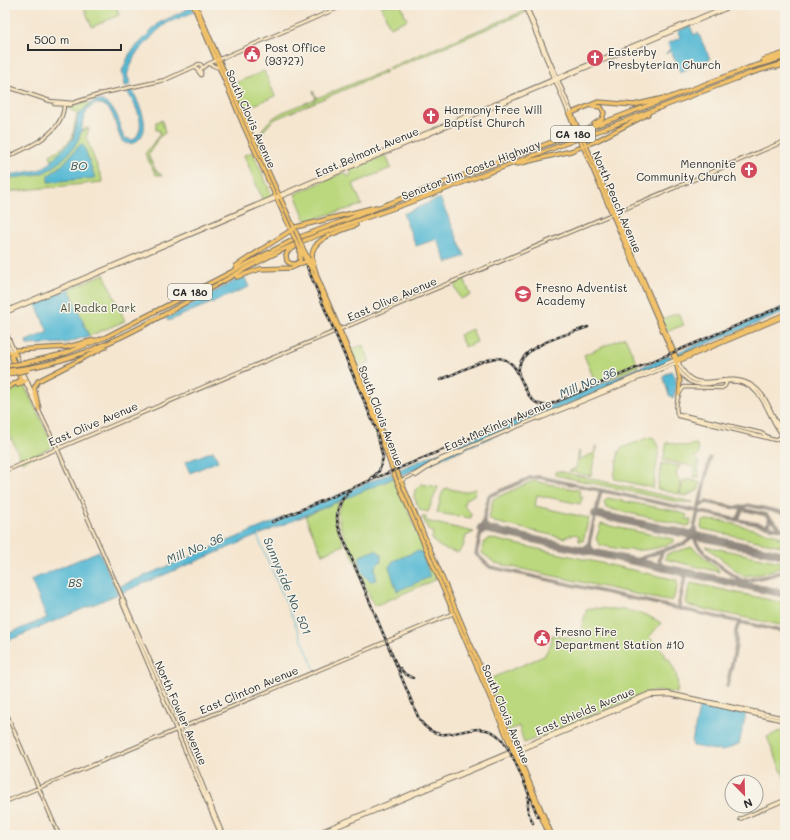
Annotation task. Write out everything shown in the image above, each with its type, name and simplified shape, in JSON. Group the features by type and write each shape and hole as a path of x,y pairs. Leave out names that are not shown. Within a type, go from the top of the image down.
{"highway":[{"path":"737,72 765,60 785,54"},
{"name":"Senator Jim Costa Highway","path":"407,198 737,72 785,57"},
{"name":"Senator Jim Costa Highway","path":"214,287 281,251 332,231 688,96 729,81 785,64"},
{"path":"571,114 598,102 638,104 687,91"},
{"path":"492,171 564,153 584,146 688,96"},
{"path":"540,147 599,122 603,118 604,113 602,108 596,105 571,114"},
{"path":"210,282 292,229 407,198"},
{"name":"CA 180","path":"5,366 25,363 72,351 113,334 288,242 407,198"},
{"path":"317,277 312,255 317,243 388,211"},
{"path":"302,248 300,261 294,264 289,263 286,257 288,251 332,231"},
{"path":"214,287 257,269 291,268 308,260"},
{"name":"CA 180","path":"5,371 13,372 56,362 99,347 214,287"},
{"path":"39,409 34,388 39,380 112,343 129,332"},
{"path":"5,354 29,348 75,346 113,334"},
{"path":"5,390 21,380 13,353"},
{"path":"5,374 13,372"},
{"path":"5,390 25,381"}],"main road":[{"path":"189,70 201,69 217,60 345,5"},
{"name":"North Peach Avenue","path":"525,5 540,45 675,358"},
{"name":"North Peach Avenue","path":"525,5 556,80"},
{"name":"East Belmont Avenue","path":"556,80 729,5"},
{"name":"East Belmont Avenue","path":"5,312 735,5"},
{"name":"South Clovis Avenue","path":"196,8 217,60 272,180 278,198"},
{"name":"South Clovis Avenue","path":"196,8 203,22 228,90 262,167 317,277 339,331"},
{"path":"529,19 535,27"},
{"path":"540,45 547,56"},
{"path":"200,64 201,69"},
{"path":"5,87 64,104 90,99 104,93 165,80 200,64 214,65 219,68"},
{"path":"196,66 197,70"},
{"path":"228,90 238,104"},
{"path":"5,158 33,145 46,135 57,122 64,104"},
{"name":"East Olive Avenue","path":"5,471 339,331 785,141"},
{"name":"North Peach Avenue","path":"584,146 589,161 597,173 627,249 648,296"},
{"path":"258,157 268,172"},
{"path":"262,167 272,180"},
{"name":"East Belmont Avenue","path":"5,312 111,266 278,198"},
{"path":"627,249 634,261"},
{"name":"South Clovis Avenue","path":"308,260 374,410 399,483 550,834"},
{"path":"98,274 111,266"},
{"path":"312,272 322,289"},
{"path":"648,296 655,309 682,374 694,383 706,385 738,379 749,384 764,397 775,421 784,434"},
{"name":"East McKinley Avenue","path":"399,483 442,458 571,406 675,358 785,315"},
{"name":"East McKinley Avenue","path":"399,483 466,450 675,358 709,348 763,326 785,315"},
{"path":"763,326 776,318"},
{"name":"North Fowler Avenue","path":"5,330 25,381 57,448 222,834"},
{"name":"North Fowler Avenue","path":"5,338 13,353"},
{"path":"709,348 725,339"},
{"path":"675,358 680,381 676,408 677,414 680,417 715,424 777,440 784,434"},
{"path":"727,380 739,382 752,388 764,397"},
{"path":"718,389 725,387 727,380"},
{"path":"679,394 682,388 686,386 727,389"},
{"path":"752,388 762,398 774,424 784,434"},
{"path":"429,467 442,458"},
{"name":"North Fowler Avenue","path":"121,598 132,626 198,772 222,834"},
{"name":"East Clinton Avenue","path":"5,802 455,613"},
{"path":"132,626 139,638"},
{"name":"East Shields Avenue","path":"312,835 514,751 535,744 644,695 661,692 785,720"},
{"path":"5,710 58,835"},
{"name":"East Shields Avenue","path":"318,835 548,735 584,721"},
{"path":"535,744 548,735"},
{"name":"South Clovis Avenue","path":"514,751 542,819 550,834"},
{"path":"191,762 198,772"},
{"path":"740,819 785,800"}],"green space":[{"path":"83,5 98,5 100,7 103,5 116,5 119,15 92,27"},
{"path":"381,5 401,5 407,20 390,27"},
{"path":"524,11 525,13 389,70 388,68"},
{"path":"386,70 386,72 273,120 264,130 260,141 262,145 265,144 271,158 264,160 256,143 260,133 272,119 288,110 316,99 313,91 317,98"},
{"path":"264,71 275,96 242,110 231,85"},
{"path":"90,103 79,116 74,137 52,161 50,155 62,148 72,138 77,113 65,107"},
{"path":"162,120 165,133 158,138 148,155 156,171 162,175 156,175 145,154 160,134 159,130 156,130 156,122"},
{"path":"86,128 89,129 86,137 103,182 5,192 5,180 39,174 52,168 70,151 81,131 85,130"},
{"path":"253,152 272,196 263,201 244,155"},
{"path":"386,155 391,168 353,184 362,205 306,221 295,194 345,172 348,177 351,175 350,170"},
{"name":"Al Radka Park","path":"104,274 125,321 89,336 69,289"},
{"path":"464,279 471,295 460,299 454,284"},
{"path":"678,313 684,325 667,331 662,319"},
{"path":"472,329 477,342 465,347 459,335"},
{"path":"625,337 638,366 596,384 584,355"},
{"path":"363,345 370,362 358,367 350,350"},
{"path":"24,385 54,446 22,462 8,431 5,432 5,393"},
{"path":"650,437 654,438 659,449 653,488 615,479 614,477 619,451 622,448"},
{"path":"667,442 684,446 697,444 699,455 694,457 698,461 699,477 694,477 695,467 663,460"},
{"path":"597,445 591,476 569,471 576,468 579,451 580,454 578,460 595,453 595,447"},
{"path":"662,463 680,466 676,472 677,477 681,481 679,494 657,489"},
{"path":"558,471 692,502 678,502 555,475 555,472"},
{"path":"394,478 437,579 374,606 340,526 338,512 343,499"},
{"path":"689,479 700,483 698,490 686,496 680,495 683,481"},
{"path":"533,481 579,490 580,497 583,497 580,504 537,495 535,506 589,518 583,541 579,541 579,536 576,535 570,535 564,538 494,522 489,519 493,499"},
{"path":"421,484 438,487 428,512 420,510 414,497 415,490"},
{"path":"446,488 464,492 476,489 474,495 465,500 464,506 471,513 471,518 437,513 442,493"},
{"path":"608,498 675,511 687,515 686,519 691,520 690,525 688,526 606,508 604,502"},
{"path":"339,501 336,518 338,529 344,545 322,554 305,516"},
{"path":"422,517 426,517 426,521 474,532 466,536 463,547 458,553 437,545 432,539 433,532 429,531"},
{"path":"706,520 721,521 778,535 777,538 781,536 785,541 785,547 703,529 701,528 702,522"},
{"path":"601,524 673,539 675,541 647,550 628,550 600,545 596,539"},
{"path":"489,538 677,580 677,587 673,600 667,601 495,563 482,553 484,542"},
{"path":"705,546 785,563 785,566 761,574 743,576"},
{"path":"692,547 718,569 719,572 665,559 667,554"},
{"path":"691,583 785,603 785,626 690,606 686,603"},
{"path":"587,609 619,609 636,612 653,618 661,623 649,637 665,653 665,657 668,658 673,667 678,683 677,693 660,691 649,692 524,743 519,726 508,731 487,680 544,656 551,644 552,635 578,639"},
{"path":"785,729 785,779 767,737"},
{"path":"509,733 517,747 515,747"}],"water":[{"path":"192,7 194,12 167,23 157,31 135,55 127,75 131,85 125,86 122,71 130,53 159,23"},
{"path":"690,26 694,35 698,33 710,59 680,72 671,51 665,54 670,49 668,43 680,38 678,31"},
{"path":"132,89 143,115 144,122 142,135 136,141 129,144 123,142 111,112 107,107 101,104 94,104 89,108 84,117 80,135 75,145 58,164 42,173 5,180 5,176 39,170 49,164 73,139 78,115 94,101 101,101 115,112 124,138 133,140 138,135 140,122 137,109 127,91"},
{"name":"BO","path":"81,144 84,146 95,178 48,182 48,176 63,164"},
{"path":"440,198 465,256 447,263 437,239 416,246 403,214"},
{"path":"244,276 249,287 168,321 166,318"},
{"path":"69,289 89,336 66,343 27,345 26,341 48,332 35,302"},
{"path":"785,306 785,312 677,356 676,353"},
{"path":"670,355 672,360 400,476 398,470"},
{"path":"671,371 676,380 676,388 673,398 669,395 663,376"},
{"path":"213,451 218,461 190,473 185,462"},
{"path":"391,473 394,478 121,593 118,587"},
{"path":"376,550 381,554 381,561 375,567 376,580 371,581 366,577 362,570 360,556"},
{"name":"BS","path":"99,551 118,594 5,642 5,635 47,618 31,580"},
{"path":"417,551 422,552 430,577 397,591 389,567 393,561"},
{"path":"700,704 746,714 739,744 722,751 693,746 692,742"}],"waterway":[{"name":"Sunnyside No. 501","path":"257,535 315,670"}],"taxiway":[{"path":"633,561 685,543 692,538 710,458"},
{"path":"785,530 539,477 530,478 489,496 476,554 490,567 785,632"},
{"path":"594,553 589,543 601,490"},
{"path":"700,506 706,502 737,508 745,506"},
{"path":"735,520 739,517 742,509 748,505 785,513"},
{"path":"742,509 767,515 770,522 765,526"},
{"path":"770,518 783,530"},
{"path":"484,521 487,527 494,531"},
{"path":"696,529 697,534 704,538"},
{"path":"480,536 484,532 491,530"},
{"path":"682,533 688,533 694,530"},
{"path":"694,536 697,543 711,559 731,574 758,588"},
{"path":"582,550 589,544"},
{"path":"663,551 659,559 663,568"},
{"path":"722,581 754,579 785,571"},
{"path":"681,572 685,577"},
{"path":"681,609 679,604 685,577 691,574"},
{"path":"727,686 736,646 736,631 738,625 741,623"}],"runway":[{"path":"595,514 785,555"},
{"path":"481,528 785,594"}],"railway":[{"path":"307,267 376,429 383,458 379,471 371,479"},
{"path":"272,522 785,305"},
{"path":"519,374 520,364 525,356 533,349 556,338 588,327"},
{"path":"440,380 492,359 497,358 507,360 514,366 532,399 540,404 550,405"},
{"path":"350,491 343,498 339,507 337,516 338,526 419,719 428,729 437,733 447,734 477,729 487,730 497,735 509,750 538,817"},
{"path":"400,668 405,674 413,678"},
{"path":"528,797 528,812 533,823"}],"place":[{"name":"Post Office (93727)","path":"252,54"},
{"name":"Easterby Presbyterian Church","path":"595,58"},
{"name":"Harmony Free Will Baptist Church","path":"431,116"},
{"name":"Mennonite Community Church","path":"749,170"},
{"name":"Fresno Adventist Academy","path":"523,294"},
{"name":"Fresno Fire Department Station #10","path":"542,638"}],"water label":[{"name":"Mill No. 36","path":"588,383"},
{"name":"Mill No. 36","path":"195,549"}]}
